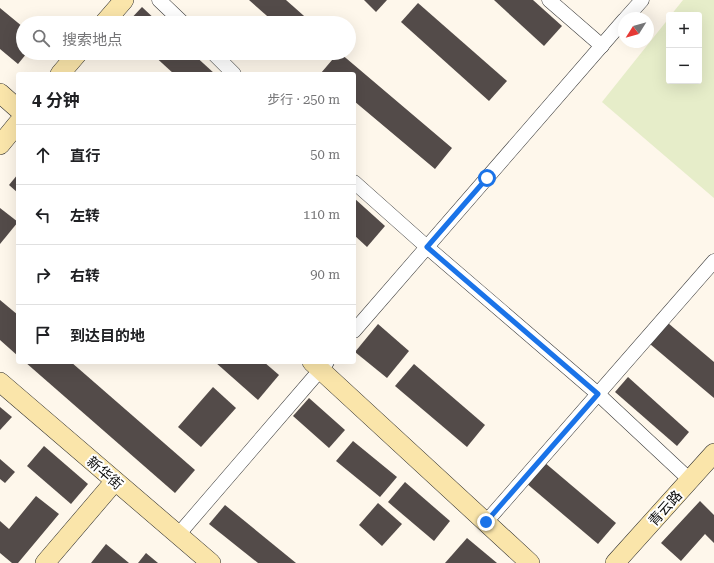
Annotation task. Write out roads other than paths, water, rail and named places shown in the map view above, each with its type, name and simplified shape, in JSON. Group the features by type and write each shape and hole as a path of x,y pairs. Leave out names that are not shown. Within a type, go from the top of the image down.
{"street":[{"path":"110,16 124,0"},
{"path":"159,0 176,16"},
{"path":"548,0 602,46"},
{"path":"631,12 642,0"},
{"path":"356,329 618,27"},
{"path":"62,72 72,60"},
{"path":"220,60 232,72"},
{"path":"0,93 16,106"},
{"path":"0,144 16,126"},
{"path":"356,184 598,394 690,480"},
{"path":"486,522 714,262"},
{"path":"178,535 320,365 530,563"},
{"name":"新华街","path":"0,382 211,563"},
{"name":"青云路","path":"615,563 714,453"},
{"path":"45,563 115,481"}]}
